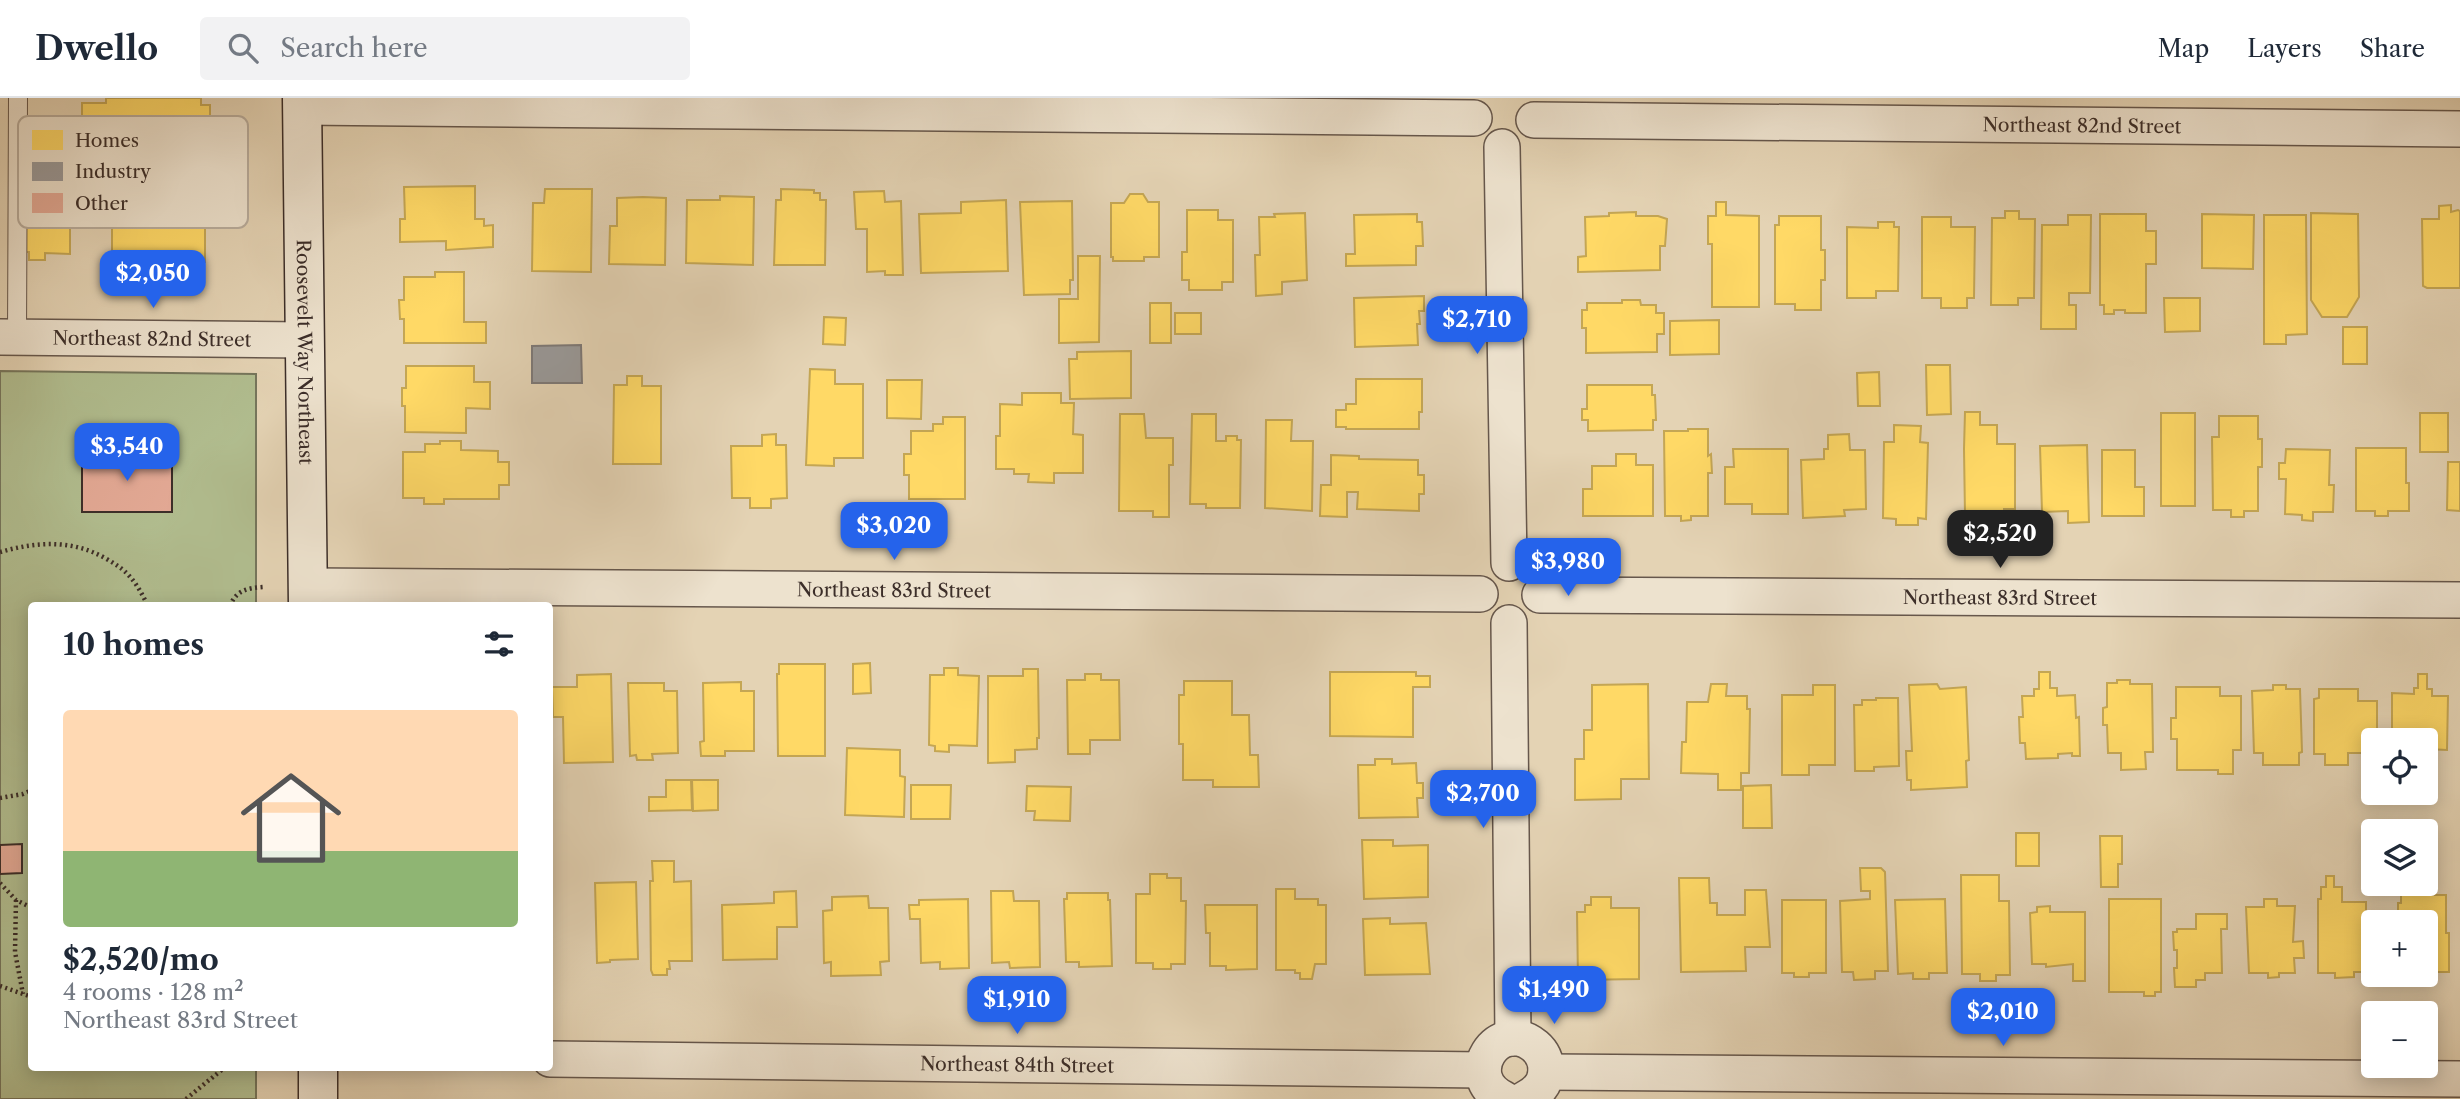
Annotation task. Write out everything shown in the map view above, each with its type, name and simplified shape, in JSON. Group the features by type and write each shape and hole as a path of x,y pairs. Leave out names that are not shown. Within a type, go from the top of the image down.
{"main road":[{"name":"Roosevelt Way Northeast","path":"302,102 308,596"},
{"path":"318,1071 318,1099"}],"street":[{"path":"302,102 1478,108 1478,134 1486,141 1502,147 1515,145 1530,132 1531,109"},
{"name":"Northeast 82nd Street","path":"1531,109 2460,129"},
{"path":"1502,147 1509,563"},
{"name":"Northeast 82nd Street","path":"9,337 305,340"},
{"path":"1509,563 1525,567 1533,574 1539,582 1540,595 1534,611 1527,618 1509,623 1490,616 1484,608 1480,594 1482,580 1488,572 1496,566 1509,563"},
{"name":"Northeast 83rd Street","path":"308,596 1480,594"},
{"name":"Northeast 83rd Street","path":"1540,595 2460,600"},
{"path":"1509,623 1513,1038"},
{"path":"1504,1099 1495,1095 1488,1086 1483,1070 1486,1055 1493,1047 1501,1041 1513,1038 1521,1038 1538,1048 1544,1057 1546,1072 1541,1086 1535,1094 1525,1099"},
{"name":"Northeast 84th Street","path":"553,1059 1483,1070"},
{"path":"1546,1072 2460,1079"}],"lane":[{"path":"9,337 18,98"}],"path":[{"path":"0,551 29,544 59,544 92,551 119,566 130,576 146,602"},
{"path":"232,602 243,590 263,587"},
{"path":"0,798 28,792"},
{"path":"0,883 16,900 28,906"},
{"path":"16,900 15,952 23,994"},
{"path":"0,986 28,996"},
{"path":"186,1099 220,1071"}],"green space":[{"path":"0,371 256,374 256,602 28,602 28,1071 256,1071 256,1099 0,1099"}],"building: Homes":[{"path":"106,98 201,98 201,105 210,105 210,116 82,116 82,103 106,103"},
{"path":"475,186 475,219 484,219 484,226 493,225 493,247 446,250 446,241 400,242 400,219 405,219 404,187"},
{"path":"545,189 592,189 591,272 532,271 533,203 544,203"},
{"path":"781,189 814,190 814,193 820,193 820,200 826,200 825,265 774,265 776,200 781,200"},
{"path":"884,191 885,202 901,201 903,275 885,275 885,271 867,272 867,229 856,229 854,192"},
{"path":"1130,194 1143,194 1148,202 1159,202 1159,257 1144,257 1144,261 1113,261 1111,257 1111,203 1124,203"},
{"path":"720,196 754,197 753,265 686,263 687,200 720,200"},
{"path":"617,198 666,198 665,265 609,264 610,226 617,226"},
{"path":"1006,200 1008,271 921,273 919,214 961,213 961,202"},
{"path":"1072,201 1073,280 1070,280 1070,294 1024,295 1020,202"},
{"path":"1716,202 1726,202 1726,215 1759,216 1759,307 1712,307 1712,244 1708,244 1708,216 1716,216"},
{"path":"2451,205 2451,212 2460,211 2460,288 2427,288 2423,286 2422,219 2439,219 2439,206"},
{"path":"1187,210 1218,210 1218,220 1233,220 1233,282 1222,282 1222,290 1189,290 1189,280 1182,280 1182,252 1187,252"},
{"path":"2005,211 2019,211 2019,219 2035,219 2034,298 2018,298 2018,305 1991,305 1992,218 2005,218"},
{"path":"1636,212 1636,216 1658,216 1667,219 1665,246 1660,246 1660,270 1578,272 1578,257 1586,256 1585,217"},
{"path":"1305,213 1307,280 1282,282 1282,294 1256,296 1255,255 1260,255 1259,217"},
{"path":"2311,213 2358,214 2359,297 2347,317 2322,317 2311,300"},
{"path":"1417,214 1417,222 1422,222 1423,246 1416,246 1416,265 1346,266 1346,254 1355,254 1354,215"},
{"path":"2100,214 2146,214 2146,231 2156,231 2156,264 2146,264 2146,313 2114,310 2114,314 2104,314 2104,305 2100,305"},
{"path":"2202,214 2254,215 2253,269 2202,268"},
{"path":"2068,215 2091,215 2090,293 2069,293 2069,305 2076,305 2076,329 2041,329 2042,225 2068,225"},
{"path":"2264,215 2306,215 2307,334 2286,335 2286,344 2264,344"},
{"path":"1779,216 1821,216 1821,250 1825,250 1825,280 1821,280 1821,310 1795,310 1795,304 1775,304 1775,225 1779,225"},
{"path":"1922,217 1951,217 1951,227 1975,227 1974,298 1967,298 1967,308 1941,308 1941,298 1922,298"},
{"path":"1878,222 1894,222 1894,227 1899,227 1898,291 1876,291 1876,298 1847,298 1847,227 1878,228"},
{"path":"24,228 70,228 70,254 45,253 45,260 29,260 29,252 24,252"},
{"path":"112,228 205,228 205,262 112,262"},
{"path":"1078,256 1100,256 1099,342 1059,343 1059,299 1078,299"},
{"path":"435,272 464,272 464,322 486,322 486,343 404,343 404,319 400,319 399,300 404,300 404,277 435,277"},
{"path":"1424,296 1424,311 1419,311 1420,324 1417,324 1418,345 1355,347 1354,298"},
{"path":"2164,298 2200,298 2200,331 2165,332"},
{"path":"1622,300 1640,300 1641,305 1656,305 1656,313 1664,313 1664,334 1657,334 1657,352 1586,353 1586,328 1582,328 1582,310 1587,310 1587,303 1622,303"},
{"path":"1150,303 1171,303 1171,343 1150,343"},
{"path":"1175,313 1201,313 1201,334 1175,334"},
{"path":"824,317 846,318 845,345 823,344"},
{"path":"1719,320 1719,354 1670,355 1670,321"},
{"path":"2343,327 2367,327 2367,364 2343,364"},
{"path":"1131,351 1131,398 1070,399 1069,359 1077,359 1077,352"},
{"path":"1926,365 1950,365 1951,414 1927,415"},
{"path":"406,366 474,366 474,382 490,382 490,409 466,408 466,433 405,432 402,388 406,388"},
{"path":"810,369 835,370 835,384 863,384 863,458 834,458 834,466 806,465"},
{"path":"1879,372 1880,406 1858,406 1857,373"},
{"path":"627,376 642,376 642,386 661,386 661,464 613,464 614,385 627,385"},
{"path":"1356,379 1422,379 1419,429 1336,427 1336,410 1346,410 1346,404 1356,404"},
{"path":"887,380 922,380 921,419 887,418"},
{"path":"1587,385 1652,385 1656,420 1653,420 1653,430 1588,431 1588,420 1582,420 1582,409 1587,409"},
{"path":"1022,393 1061,393 1061,403 1074,403 1073,434 1083,435 1083,473 1054,473 1054,483 1028,482 1029,474 1014,474 1014,469 996,469 1000,404 1022,405"},
{"path":"1965,412 1980,412 1980,425 1997,425 1997,444 2015,444 2015,509 2004,509 2004,518 1965,515"},
{"path":"2161,413 2195,413 2195,506 2161,506"},
{"path":"2420,413 2448,413 2448,452 2420,452"},
{"path":"1120,414 1144,414 1146,438 1173,438 1173,465 1169,465 1169,517 1153,517 1153,511 1119,511"},
{"path":"1192,414 1216,414 1216,441 1226,441 1226,436 1237,436 1237,440 1241,440 1240,508 1206,508 1206,504 1190,504"},
{"path":"2219,416 2258,416 2258,439 2262,439 2262,467 2258,467 2258,511 2244,511 2244,517 2231,517 2231,510 2213,510 2212,437 2219,437"},
{"path":"943,417 965,417 965,499 909,499 909,475 904,475 904,454 911,454 911,431 933,431 933,424 943,424"},
{"path":"1266,420 1292,420 1291,441 1313,441 1312,511 1265,508"},
{"path":"1894,425 1921,426 1920,442 1928,443 1926,519 1918,518 1918,525 1896,525 1896,519 1883,518 1884,442 1894,442"},
{"path":"1708,429 1708,456 1711,454 1712,473 1708,473 1708,516 1691,516 1691,520 1681,521 1681,516 1665,516 1664,431"},
{"path":"776,434 776,445 786,445 787,498 771,499 771,508 750,508 750,498 732,498 731,446 762,446 762,435"},
{"path":"1849,434 1850,450 1865,450 1866,509 1844,510 1845,516 1803,518 1801,460 1824,459 1824,449 1828,449 1828,435"},
{"path":"440,441 461,441 461,450 498,451 498,462 509,462 509,485 499,485 499,499 444,499 444,504 424,504 424,498 403,498 403,452 425,452 425,444 440,444"},
{"path":"2087,445 2089,522 2068,523 2068,511 2042,512 2040,446"},
{"path":"2356,448 2406,448 2409,511 2388,511 2388,516 2375,516 2375,511 2356,511"},
{"path":"1733,449 1788,449 1788,514 1752,514 1752,504 1725,504 1725,467 1734,467"},
{"path":"2286,449 2330,450 2329,485 2334,485 2333,512 2313,512 2313,521 2302,520 2302,515 2285,514 2286,479 2279,479 2279,463 2285,463"},
{"path":"2102,450 2135,450 2135,487 2144,487 2144,516 2102,516"},
{"path":"1616,454 1636,454 1636,465 1653,465 1653,516 1583,516 1583,489 1592,489 1592,466 1616,466"},
{"path":"1331,455 1359,456 1359,459 1418,460 1418,475 1424,475 1424,494 1419,494 1419,511 1357,509 1358,492 1347,492 1347,517 1320,516 1321,485 1331,485"},
{"path":"2448,462 2460,462 2460,511 2447,510"},
{"path":"870,663 871,693 853,694 853,664"},
{"path":"779,664 825,664 825,756 778,756"},
{"path":"944,668 958,668 958,675 979,676 977,746 949,745 949,752 935,751 935,746 929,745 930,675 944,675"},
{"path":"1023,669 1038,669 1037,749 1015,750 1015,762 988,763 988,676 1023,676"},
{"path":"1330,672 1416,672 1416,676 1430,676 1430,687 1413,687 1413,737 1330,736"},
{"path":"2039,672 2050,672 2050,688 2057,688 2057,696 2075,695 2076,718 2079,717 2080,756 2072,756 2072,753 2058,754 2058,758 2026,759 2025,743 2020,743 2019,717 2023,717 2022,696 2034,696 2034,689 2039,689"},
{"path":"611,674 613,762 564,763 563,717 553,717 553,687 577,687 577,675"},
{"path":"1085,674 1101,674 1101,680 1119,680 1120,740 1090,740 1090,754 1068,754 1067,680 1085,680"},
{"path":"2418,674 2427,674 2427,689 2432,689 2432,696 2448,696 2447,750 2438,750 2438,728 2392,728 2392,693 2414,694 2414,688 2418,688"},
{"path":"2117,680 2130,680 2130,684 2152,684 2153,752 2145,752 2146,769 2121,770 2121,753 2108,753 2103,708 2107,707 2107,683 2117,683"},
{"path":"1184,681 1232,681 1232,715 1249,715 1250,755 1258,755 1259,787 1213,787 1213,780 1183,780 1183,744 1179,744 1179,695 1184,695"},
{"path":"741,682 741,691 754,691 754,751 725,751 725,756 701,756 700,742 704,741 703,683"},
{"path":"628,683 664,683 664,691 677,691 678,753 652,754 653,760 637,760 636,755 630,756"},
{"path":"1648,684 1649,779 1621,779 1621,799 1575,800 1575,759 1584,759 1584,730 1592,730 1592,685"},
{"path":"1711,684 1727,684 1726,696 1747,696 1747,709 1750,709 1749,773 1741,773 1741,790 1718,790 1718,774 1681,773 1682,742 1686,742 1687,702 1708,702"},
{"path":"1937,684 1940,689 1966,687 1969,760 1966,761 1967,787 1911,790 1911,780 1907,780 1906,751 1912,751 1909,685"},
{"path":"1813,685 1835,685 1835,765 1809,765 1809,775 1782,775 1782,695 1813,695"},
{"path":"2273,685 2300,689 2302,752 2299,753 2299,765 2263,765 2263,753 2254,753 2252,691 2273,690"},
{"path":"2176,687 2220,687 2220,696 2241,696 2241,750 2233,750 2233,774 2218,774 2218,770 2177,770 2177,739 2171,739 2171,718 2176,718"},
{"path":"2319,689 2358,689 2358,701 2377,701 2377,728 2361,728 2361,753 2348,753 2348,765 2325,765 2325,754 2314,754 2314,699 2319,698"},
{"path":"1898,698 1899,766 1874,767 1874,771 1855,771 1854,705 1862,705 1862,700"},
{"path":"847,748 900,750 900,776 905,777 904,817 845,815"},
{"path":"1375,759 1392,759 1392,764 1416,763 1417,783 1423,783 1423,798 1417,798 1418,817 1359,818 1358,765 1375,765"},
{"path":"666,780 691,780 692,810 649,811 649,797 666,797"},
{"path":"692,780 718,780 718,810 693,811"},
{"path":"911,785 951,785 950,819 911,819"},
{"path":"1771,785 1772,828 1743,828 1743,786"},
{"path":"1027,786 1071,787 1070,821 1034,820 1035,811 1026,811"},
{"path":"2016,833 2039,833 2039,866 2016,866"},
{"path":"2100,836 2122,836 2122,864 2118,864 2118,887 2101,887"},
{"path":"1362,840 1393,840 1393,846 1428,845 1428,897 1364,899"},
{"path":"652,861 674,861 674,882 691,881 692,961 669,961 670,969 667,969 667,975 653,975 651,970"},
{"path":"1860,868 1881,868 1885,872 1888,971 1875,971 1875,979 1854,980 1853,972 1842,972 1840,901 1870,899 1870,891 1861,891"},
{"path":"1150,874 1167,874 1167,878 1181,878 1181,901 1186,901 1185,964 1171,964 1171,969 1153,969 1153,963 1136,963 1136,894 1150,894"},
{"path":"1961,875 1999,875 1999,901 2009,901 2010,975 1996,975 1996,981 1980,981 1980,974 1962,974"},
{"path":"2326,876 2334,876 2334,887 2342,887 2342,902 2366,902 2366,910 2361,910 2361,972 2354,972 2354,977 2335,978 2335,973 2318,973 2318,899 2321,899 2321,887 2326,887"},
{"path":"1679,878 1709,878 1710,903 1717,903 1717,915 1745,915 1745,890 1766,890 1770,947 1745,947 1746,971 1681,972"},
{"path":"636,882 638,959 597,963 595,883"},
{"path":"1276,889 1295,889 1295,899 1318,899 1318,905 1326,905 1326,964 1315,964 1312,979 1300,979 1300,973 1295,973 1295,970 1276,970"},
{"path":"796,891 797,927 777,927 777,959 723,960 722,905 774,903 774,892"},
{"path":"991,891 1013,891 1014,901 1039,901 1040,967 1010,968 1009,962 992,963"},
{"path":"1067,893 1108,893 1112,966 1079,967 1079,962 1066,962 1064,899 1067,899"},
{"path":"2446,895 2449,972 2438,972 2438,910 2398,910 2398,903 2401,903 2401,896"},
{"path":"868,896 869,908 888,908 889,961 880,962 881,975 831,976 831,962 824,963 823,911 832,910 832,897"},
{"path":"1591,897 1611,897 1611,908 1639,908 1639,979 1578,980 1577,912 1585,912 1585,905 1591,905"},
{"path":"968,899 969,968 940,969 940,962 921,963 920,919 910,919 909,905 919,905 919,900"},
{"path":"1945,899 1947,973 1929,973 1929,979 1913,979 1913,973 1898,974 1895,900"},
{"path":"2109,899 2161,899 2161,992 2155,992 2155,996 2144,996 2144,992 2109,992"},
{"path":"2264,899 2277,899 2277,906 2295,906 2293,942 2303,941 2304,958 2294,958 2295,973 2279,973 2279,977 2268,978 2268,973 2249,973 2246,907 2264,907"},
{"path":"1782,900 1826,900 1826,973 1809,973 1809,977 1794,977 1794,973 1782,973"},
{"path":"1205,905 1257,905 1257,969 1226,970 1226,966 1210,966 1210,933 1206,933"},
{"path":"2050,906 2050,912 2085,912 2085,981 2073,981 2073,964 2046,967 2046,964 2032,964 2030,913 2037,912 2037,907"},
{"path":"2196,914 2227,914 2227,929 2221,929 2222,973 2205,973 2205,980 2196,980 2196,987 2175,987 2177,950 2174,950 2173,932 2177,932 2177,929 2196,929"},
{"path":"1390,918 1390,924 1426,923 1430,974 1365,975 1363,919"}],"building: Industry":[{"path":"581,345 582,383 532,383 532,346"}],"building: Other":[{"path":"82,454 172,454 172,512 82,512"},
{"path":"22,844 22,873 0,874 0,845"}]}
